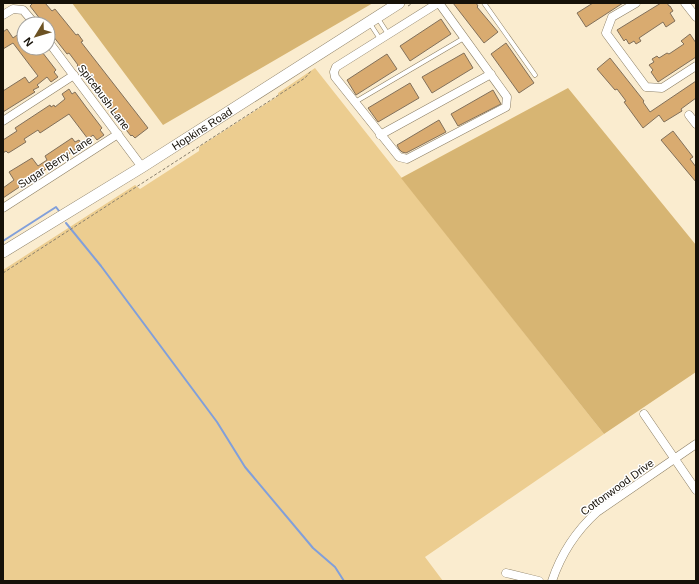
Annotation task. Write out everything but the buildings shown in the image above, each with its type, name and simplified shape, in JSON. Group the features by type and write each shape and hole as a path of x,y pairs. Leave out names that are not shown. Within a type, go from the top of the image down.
{"street":[{"path":"439,3 507,97 506,107 407,158 399,157 354,102 335,77 334,72 336,67 439,3"},
{"path":"636,3 612,17 606,33 646,87 662,88 696,66"},
{"path":"684,3 696,17"},
{"name":"Hopkins Road","path":"3,252 142,167 373,20 403,5"},
{"path":"3,15 13,9 24,10 29,16"},
{"name":"Spicebush Lane","path":"56,51 142,167"},
{"path":"380,135 491,74"},
{"path":"3,121 74,75"},
{"path":"689,115 696,124"},
{"name":"Sugar Berry Lane","path":"3,208 118,134"},
{"path":"644,414 696,490"},
{"name":"Cottonwood Drive","path":"552,581 561,559 579,530 588,520 597,512 696,444"},
{"path":"506,573 539,581"}],"lane":[{"path":"484,3 535,75"},
{"path":"373,20 388,34"},
{"path":"373,20 380,39"},
{"path":"354,102 464,38"}],"path":[{"path":"403,5 413,3"},
{"path":"3,274 305,78 313,68"}],"shaded area":[{"path":"72,3 373,3 163,125"},
{"path":"315,68 604,434 425,557 443,581 3,581 3,270 135,185 140,189 199,151 199,147 278,96 278,93"},
{"path":"568,88 696,245 696,372 604,434 401,178"}],"waterway":[{"path":"3,241 56,207 59,211"},
{"path":"66,223 101,266 217,422 245,467 313,548 335,567 344,581"}]}
